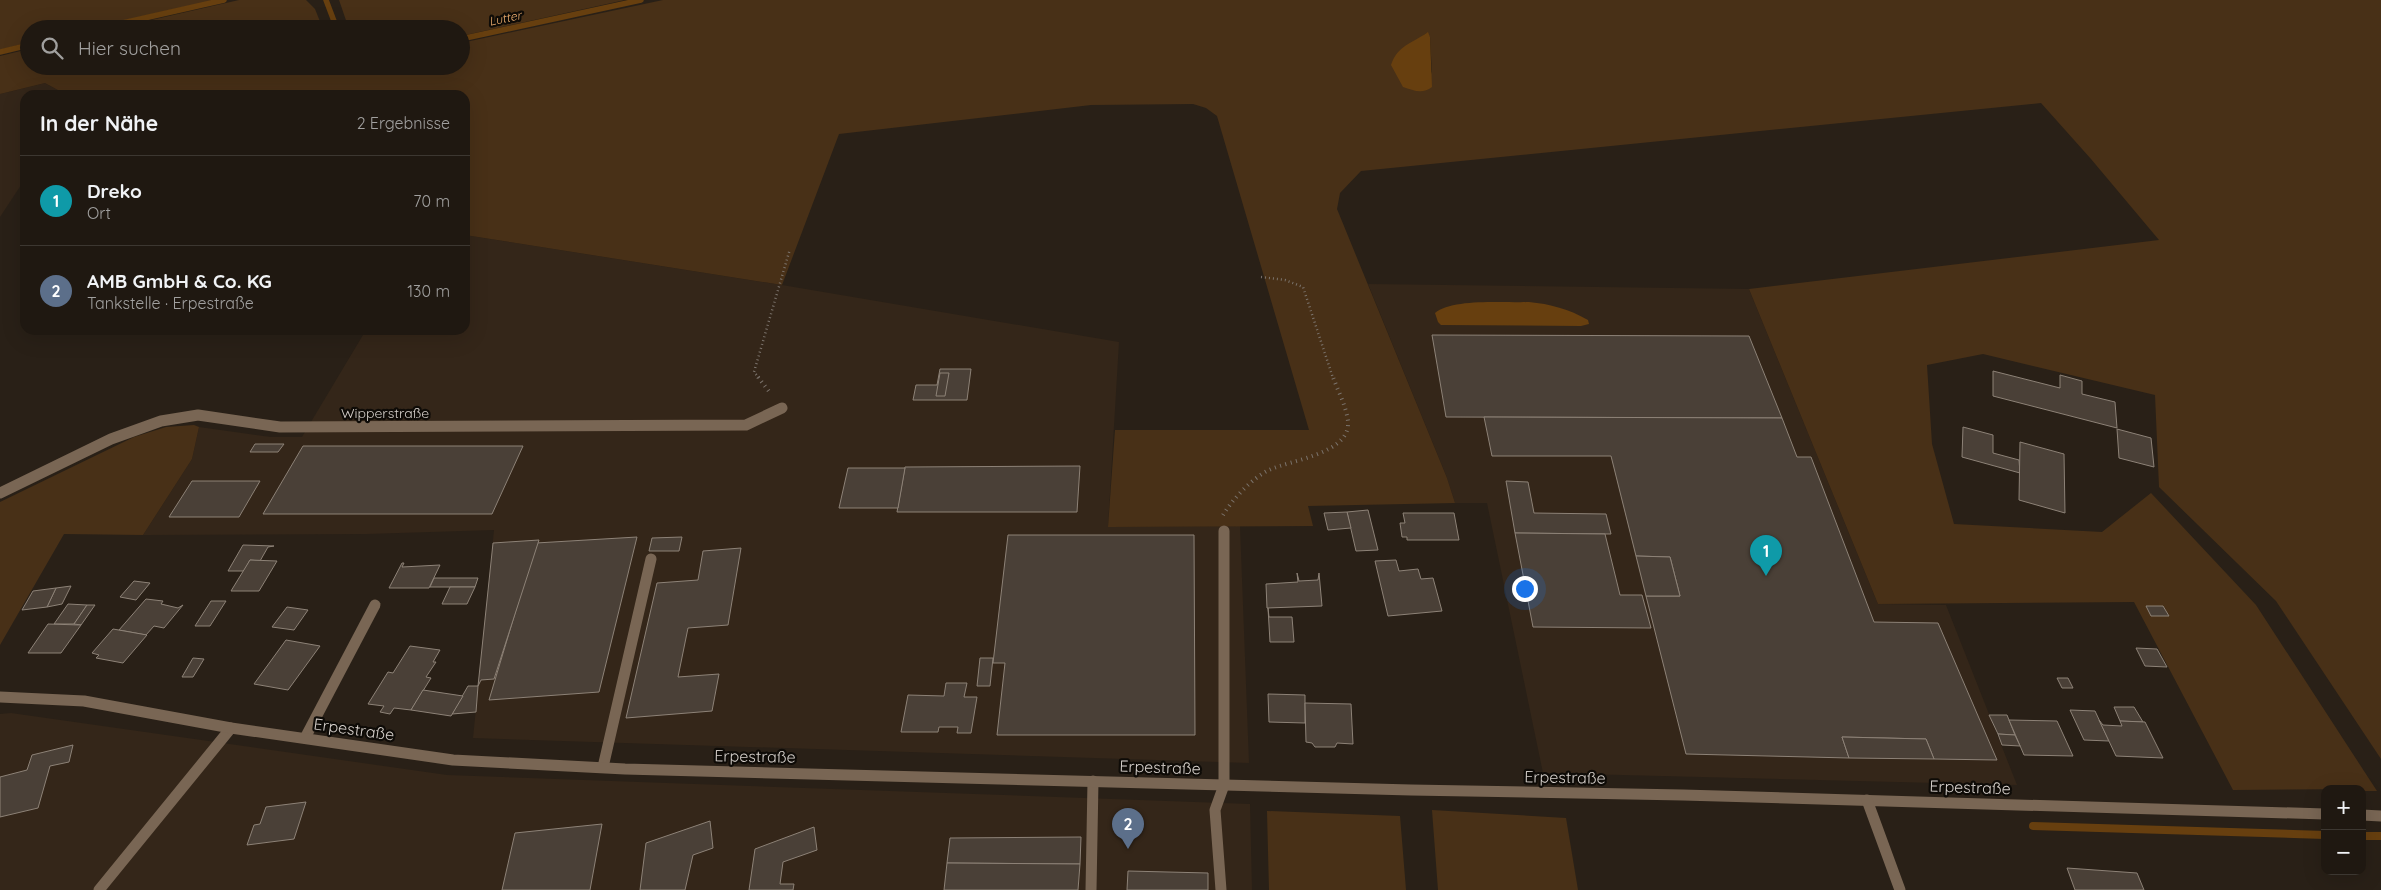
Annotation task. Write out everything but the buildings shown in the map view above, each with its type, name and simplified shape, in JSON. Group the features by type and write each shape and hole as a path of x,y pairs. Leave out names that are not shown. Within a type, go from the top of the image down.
{"street":[{"name":"Wipperstraße","path":"0,493 111,439 161,422 198,415 280,427 746,425 782,408"},
{"path":"1221,890 1215,810 1224,785 1224,531"},
{"path":"603,767 651,559"},
{"path":"306,738 375,605"},
{"name":"Erpestraße","path":"0,698 84,701 231,728 453,760 603,767 1224,785 1867,800 2321,814"},
{"path":"99,890 231,728"},
{"path":"1091,890 1093,781"},
{"path":"1867,800 1900,890"},
{"path":"2366,815 2381,816"}],"path":[{"path":"782,408 754,372 790,249"},
{"path":"1224,531 1223,515 1232,500 1268,470 1320,454 1341,441 1348,422 1303,288 1285,280 1261,277"}],"shaded area":[{"path":"0,0 215,0 125,20 20,20 20,44 0,50"},
{"path":"239,0 306,0 315,9 319,20 151,20"},
{"path":"339,0 625,0 470,34 470,20 346,20"},
{"path":"663,0 2381,0 2381,759 2276,601 2159,487 2155,395 1983,354 1927,365 1932,444 1954,524 2102,532 2151,493 2256,605 2377,791 2366,791 2366,785 2321,785 2321,789 2233,790 2134,602 1878,604 1749,289 2159,240 2041,103 1361,171 1340,193 1337,209 1447,478 1455,503 1308,506 1313,526 1108,527 1115,430 1309,430 1217,116 1206,108 1193,104 1091,105 839,134 782,285 470,236 470,90 58,90 45,83 0,94 0,56 20,51 20,75 470,75 470,41","holes":["1427,33 1430,37 1432,74 1418,39"]},
{"path":"1428,32 1430,37 1432,87 1421,91 1403,87 1391,65 1394,58 1401,49"},
{"path":"45,83 58,90 20,90 20,187 0,217 0,94"},
{"path":"470,236 782,285 1119,342 1108,527 1240,526 1249,763 473,738 494,530 367,534 143,535 192,459 199,427 271,437 302,437 363,335 470,335"},
{"path":"1368,284 1749,289 1878,604 1946,605 2017,785 1543,773 1487,503 1455,503 1447,478"},
{"path":"1529,302 1567,310 1588,320 1589,324 1581,326 1441,325 1435,313 1443,308 1466,303"},
{"path":"194,425 199,427 192,459 143,535 64,534 0,645 0,502 134,437 166,427"},
{"path":"11,713 447,775 1250,804 1252,890 0,890 0,714"},
{"path":"1432,810 1566,818 1578,890 1438,890"},
{"path":"1267,811 1400,816 1406,890 1269,890"}],"waterway":[{"name":"Lutter","path":"136,20 224,0"},
{"name":"Lutter","path":"326,0 334,20"},
{"name":"Lutter","path":"470,37 641,0"},
{"name":"Lutter","path":"0,52 20,47"},
{"path":"2033,826 2321,835"},
{"path":"2366,836 2381,836"}],"place":[{"name":"Dreko","path":"1766,576"},
{"name":"AMB GmbH & Co. KG","path":"1128,849"}]}
